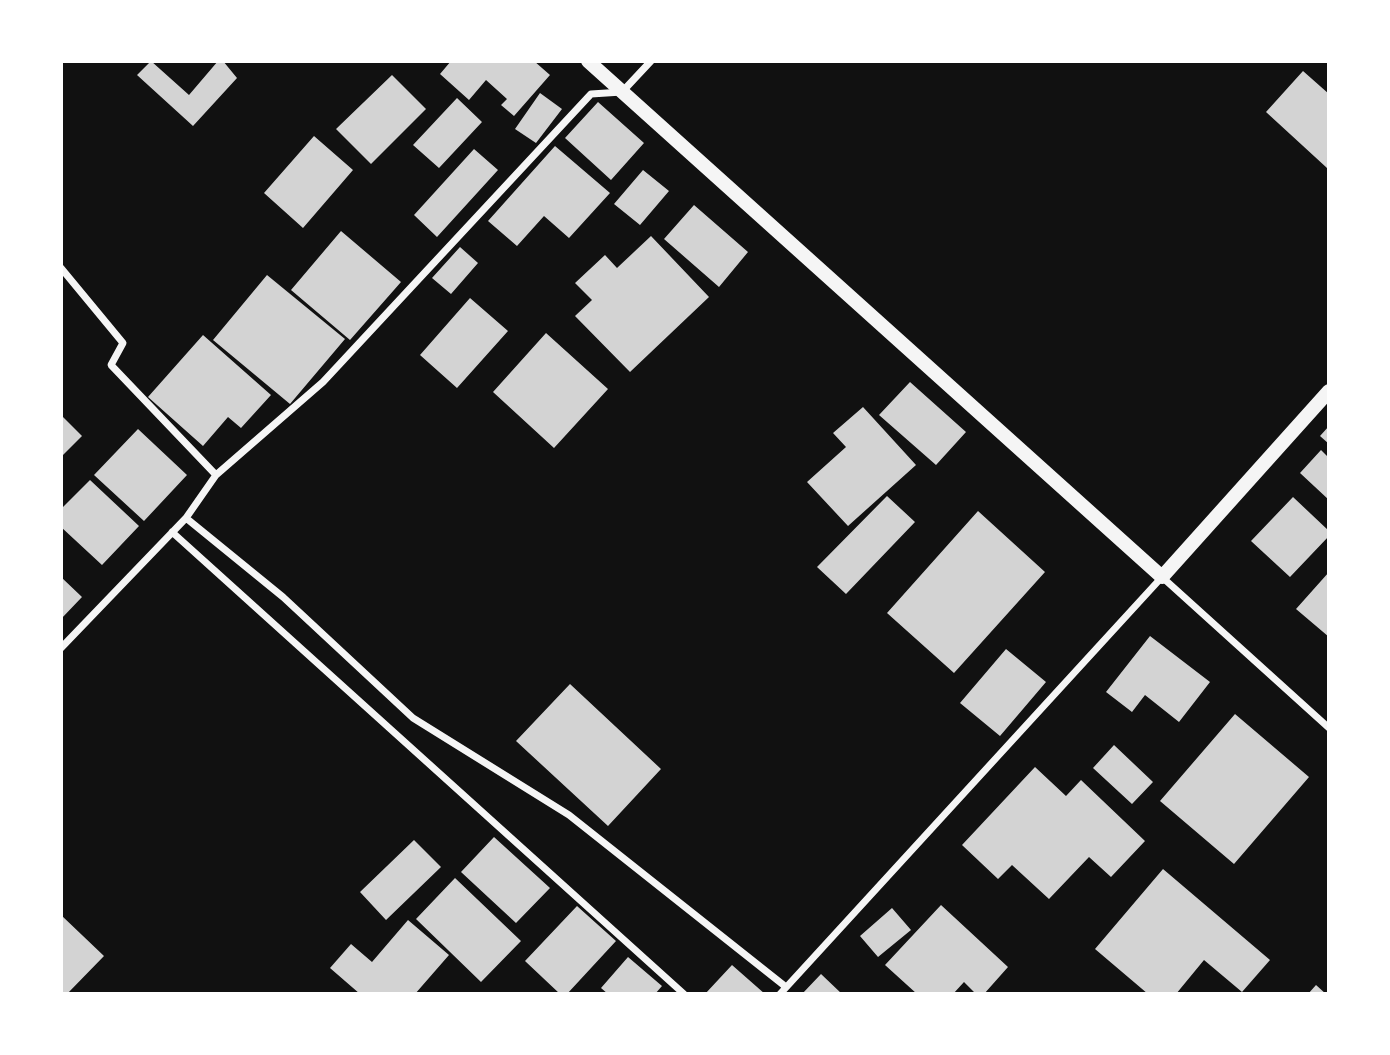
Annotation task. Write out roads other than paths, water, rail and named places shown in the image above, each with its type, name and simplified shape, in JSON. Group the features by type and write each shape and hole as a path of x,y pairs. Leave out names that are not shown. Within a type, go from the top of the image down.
{"main road":[{"path":"588,61 1162,577 1329,391"}],"street":[{"path":"61,648 186,518 216,475 323,382 591,94 622,92 651,61"},
{"path":"61,268 123,343 111,365 216,475"},
{"path":"186,518 283,597 413,719 569,815 783,990 1162,577 1329,728"},
{"path":"173,532 684,994"}]}
